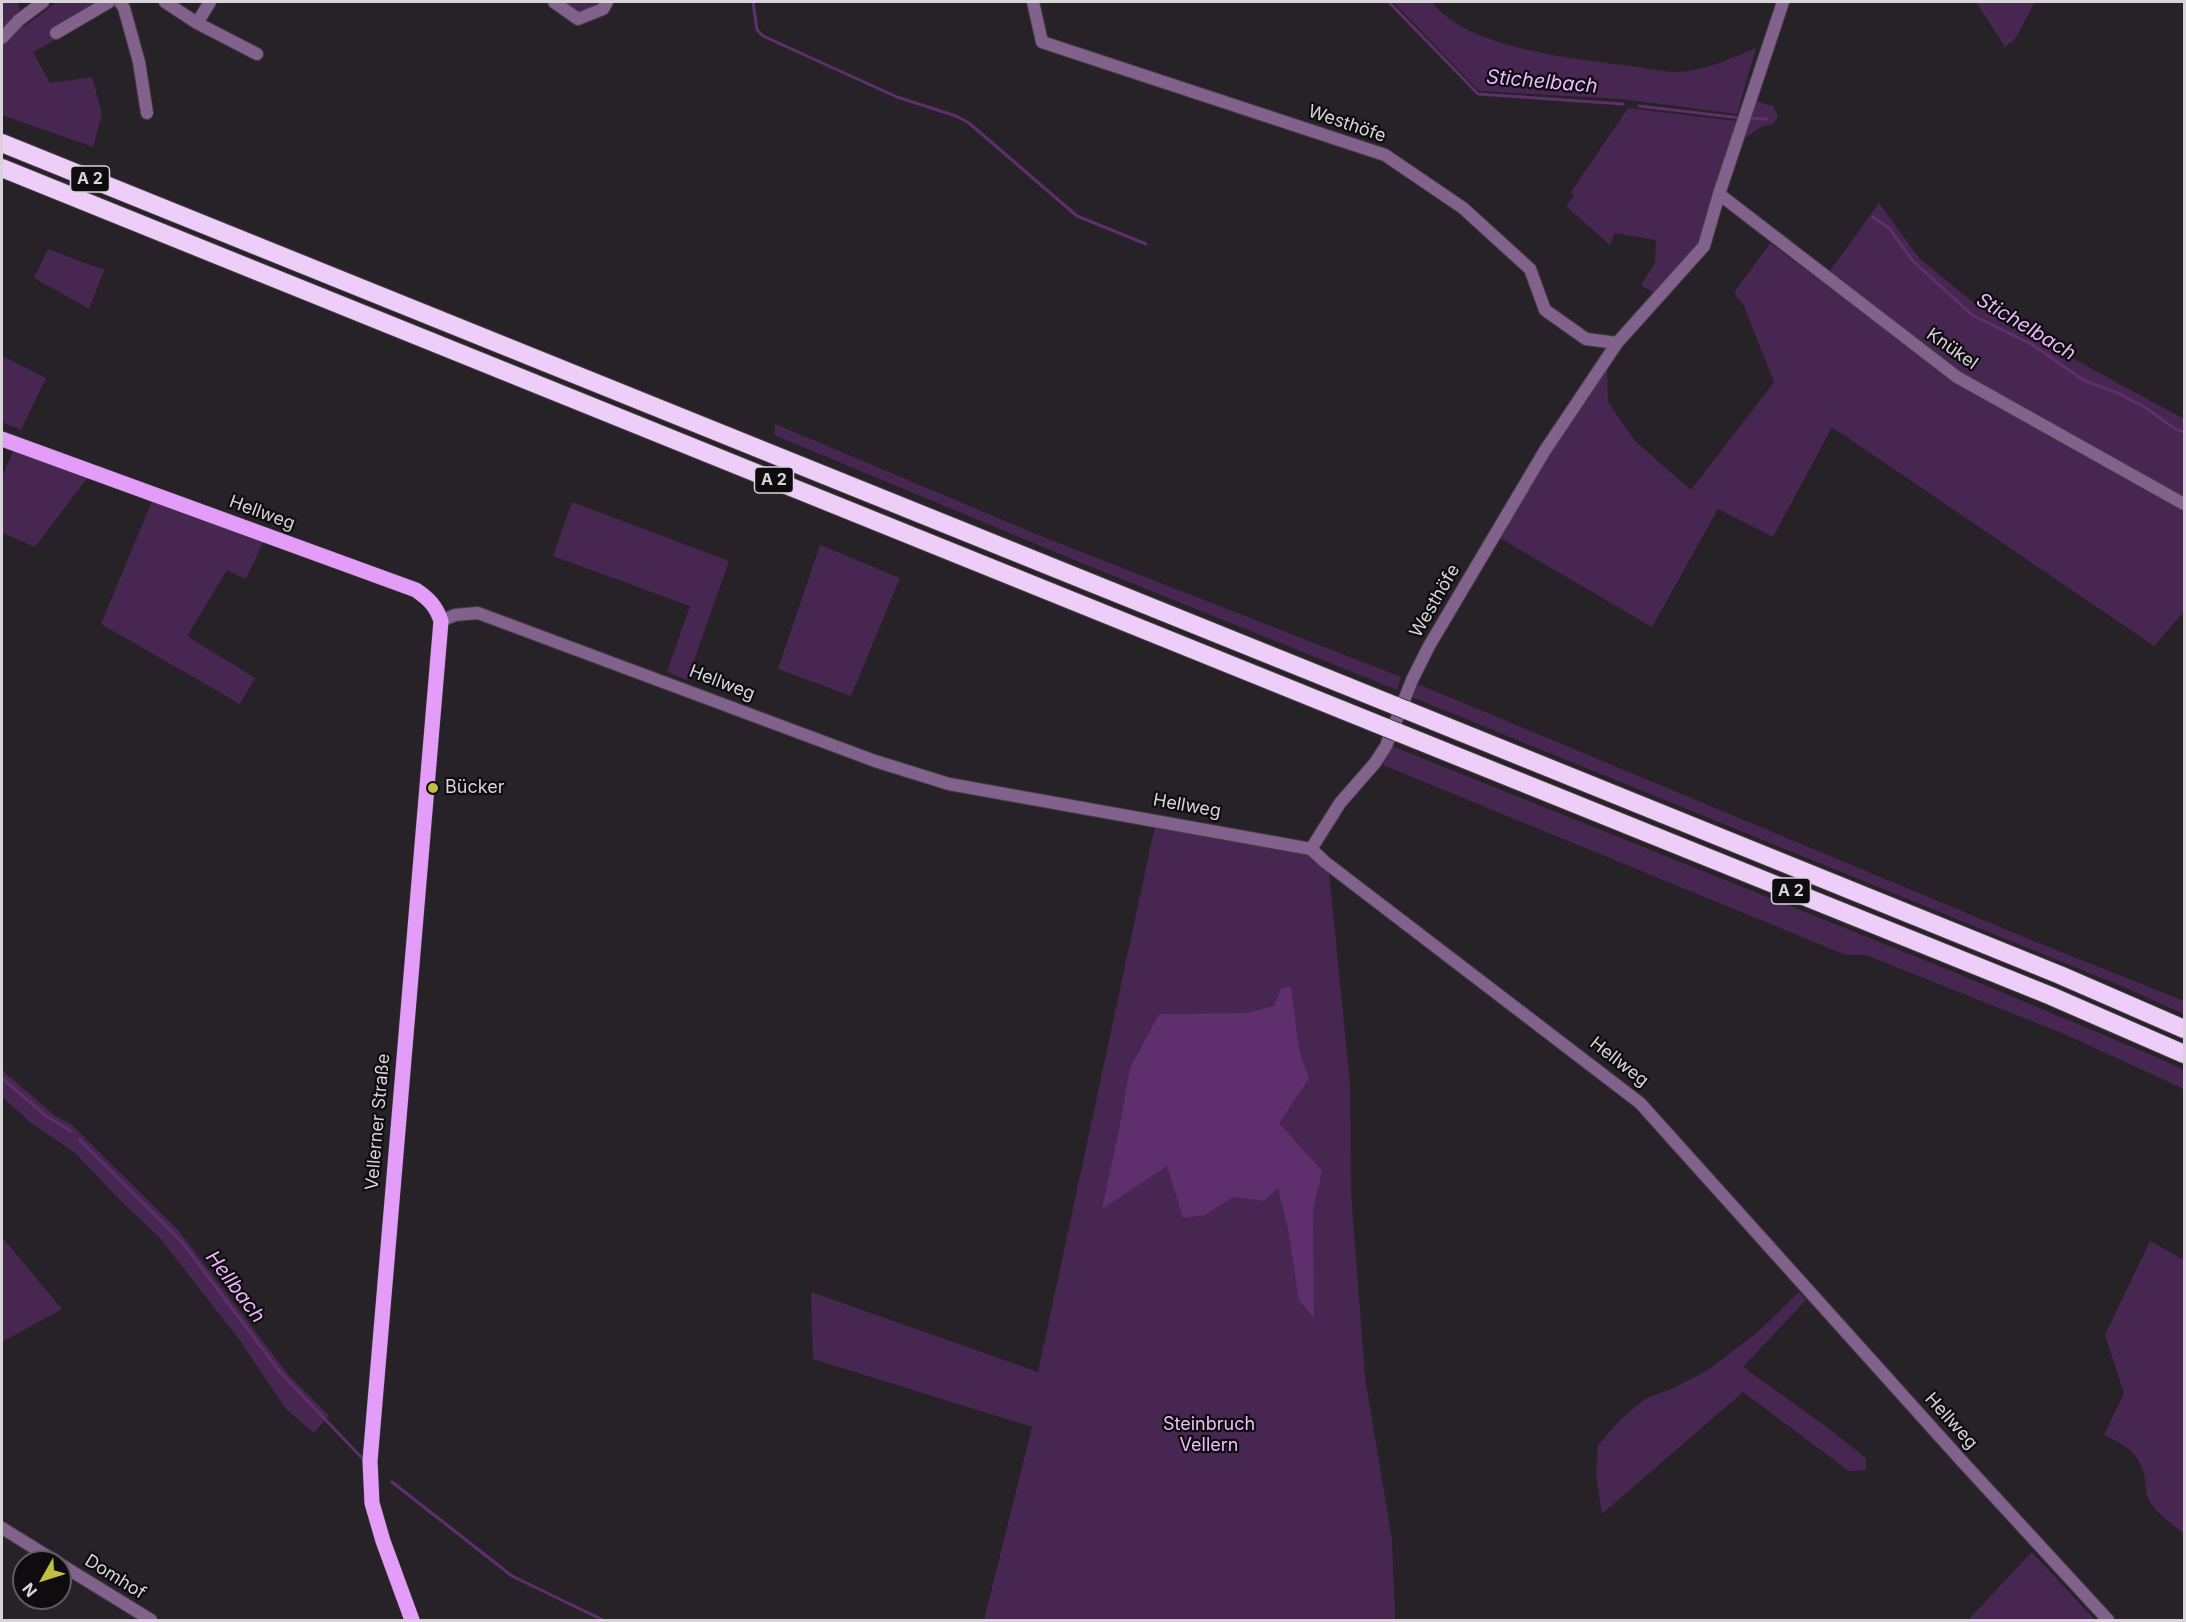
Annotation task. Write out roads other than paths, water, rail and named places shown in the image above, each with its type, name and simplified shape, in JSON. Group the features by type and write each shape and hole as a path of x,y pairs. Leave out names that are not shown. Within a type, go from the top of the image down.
{"highway":[{"name":"A 2","path":"2,143 2060,975 2184,1029"},
{"name":"A 2","path":"2,168 2051,996 2184,1054"}],"main road":[{"name":"Hellweg","path":"2,439 416,590 430,599 441,621"},
{"name":"Vellerner Straße","path":"412,1620 382,1541 372,1503 370,1461 441,621"}],"street":[{"path":"2,38 19,20 43,2"},
{"path":"56,33 109,2"},
{"path":"120,2 124,8 139,62 147,113"},
{"path":"165,2 197,23 257,54"},
{"path":"197,23 210,2"},
{"path":"554,2 578,19 603,9 607,2"},
{"name":"Westhöfe","path":"1033,2 1042,42 1385,155 1463,208 1530,269 1545,310 1586,339 1617,343"},
{"name":"Westhöfe","path":"1311,849 1341,803 1375,763 1386,746 1412,680 1429,646 1544,452 1617,343 1704,246 1783,2"},
{"name":"Knükel","path":"1719,194 1957,377 2184,504"},
{"name":"Hellweg","path":"441,621 455,615 478,613 875,761 949,783 1311,849 1640,1103 2108,1620"},
{"name":"Domhof","path":"2,1528 37,1550"},
{"name":"Domhof","path":"72,1572 151,1620"}],"waterway":[{"path":"753,2 757,30 763,36 897,97 956,116 969,123 1077,216 1146,244"},
{"name":"Stichelbach","path":"1389,2 1478,94 1623,104"},
{"name":"Stichelbach","path":"1639,106 1741,118"},
{"name":"Stichelbach","path":"1748,118 1767,119"},
{"name":"Stichelbach","path":"1873,217 1889,228 1913,261 1972,315 2033,345 2083,380 2120,394 2146,408 2175,429 2184,432"},
{"name":"Hellbach","path":"2,1078 46,1116 71,1131"},
{"name":"Hellbach","path":"79,1139 182,1242 280,1372 362,1458"},
{"name":"Hellbach","path":"392,1482 512,1576 603,1620"}],"place":[{"name":"Bücker","path":"433,788"}],"park label":[{"name":"Steinbruch Vellern","path":"1209,1435"}]}
